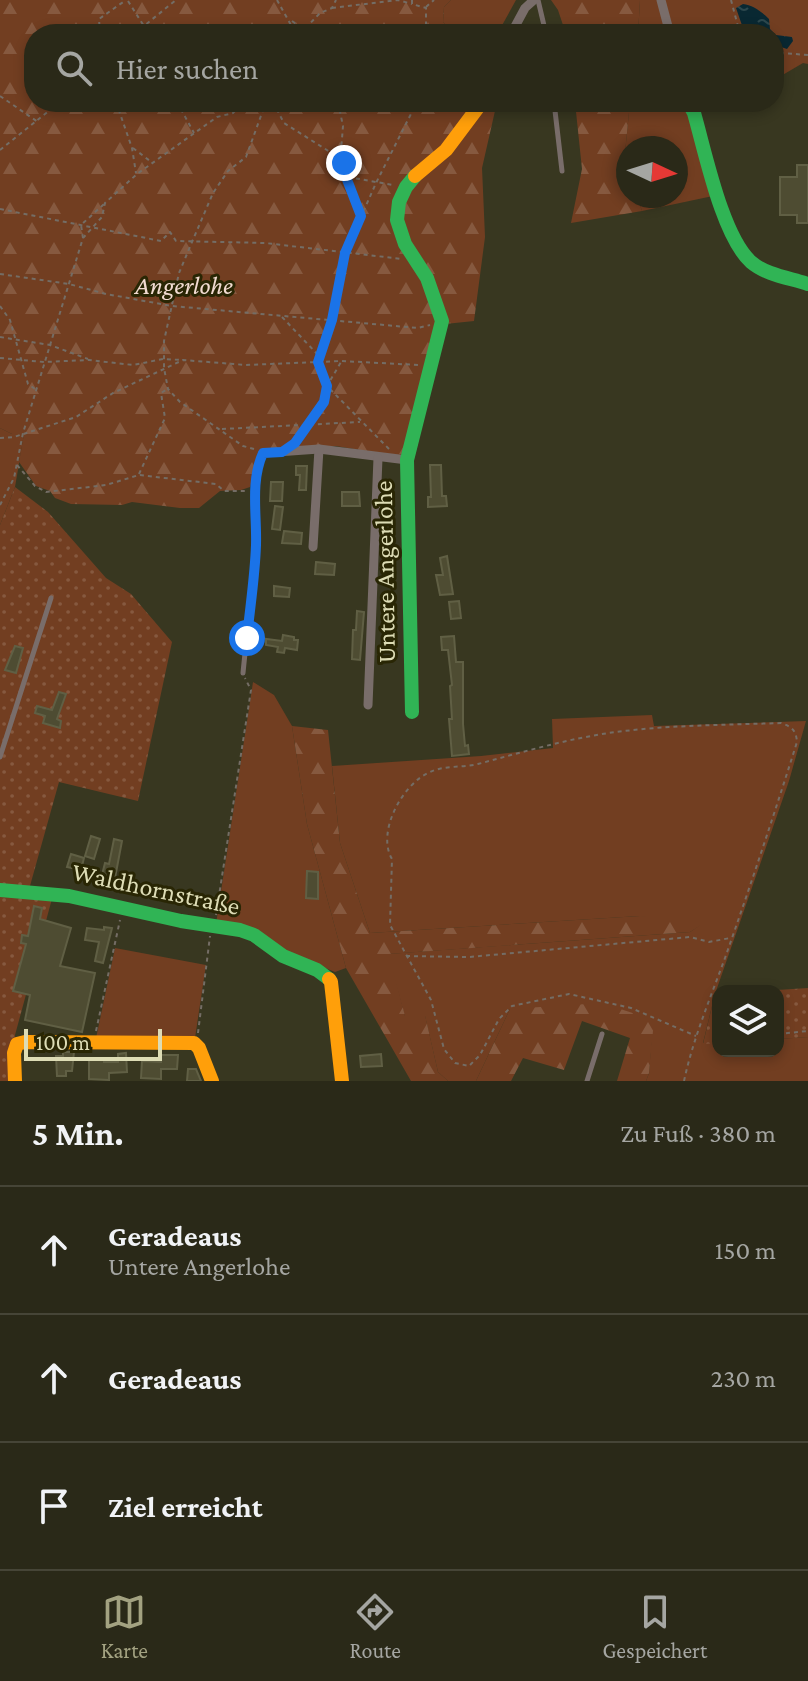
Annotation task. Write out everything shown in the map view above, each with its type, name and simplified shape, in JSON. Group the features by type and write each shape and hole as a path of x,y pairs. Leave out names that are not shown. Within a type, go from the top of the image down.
{"street":[{"path":"516,24 525,8 536,0"},
{"path":"661,0 667,24"},
{"path":"403,459 442,321 427,278 405,244 397,220 399,202 406,187 446,150 474,112"},
{"path":"693,112 725,215 741,254 766,271 808,284"},
{"path":"313,547 319,449"},
{"name":"Untere Angerlohe","path":"263,453 319,449 403,459 412,712"},
{"name":"Untere Angerlohe","path":"368,705 378,458"},
{"name":"Waldhornstraße","path":"0,890 42,891 251,933 284,958 326,975 331,982 342,1081"},
{"path":"15,1081 14,1053 17,1044 25,1042 194,1043 212,1081"}],"lane":[{"path":"536,0 543,24"},
{"path":"555,112 562,171"},
{"path":"243,673 256,545 255,491 258,462 263,453"},
{"path":"0,757 51,598"},
{"path":"587,1081 602,1034"}],"path":[{"path":"99,24 99,19 127,0 142,24"},
{"path":"146,24 176,0"},
{"path":"277,0 292,24"},
{"path":"332,8 336,0"},
{"path":"310,24 320,13 332,8 398,0 426,8"},
{"path":"426,24 426,8 434,0"},
{"path":"731,0 737,24"},
{"path":"289,19 296,24"},
{"path":"784,53 808,55"},
{"path":"0,96 38,122"},
{"path":"0,150 49,112"},
{"path":"119,112 137,174"},
{"path":"182,112 194,134"},
{"path":"81,225 152,162 217,117 234,112"},
{"path":"262,112 246,157 228,171 213,193 179,273 163,359 168,389 180,402 243,446 263,453"},
{"path":"278,112 284,123 330,152 341,152"},
{"path":"340,112 343,126 341,152 346,177 361,216"},
{"path":"403,459 361,422 327,386 318,362 332,320 345,253 412,112"},
{"path":"132,148 152,162"},
{"path":"346,177 406,187"},
{"path":"0,505 14,478 23,433 83,238 102,217 105,203"},
{"path":"0,209 161,241 170,232 176,241 265,243 417,260"},
{"path":"81,225 83,238"},
{"path":"0,274 69,284 172,306 418,328 442,321"},
{"path":"0,306 10,320 28,384 36,389"},
{"path":"281,316 320,357"},
{"path":"0,337 50,345 89,360"},
{"path":"313,363 320,357"},
{"path":"0,358 44,362 89,360 133,365 163,359 246,365 341,361 432,365"},
{"path":"0,438 14,437 76,417 113,393 183,360"},
{"path":"282,452 295,443 324,402 327,386 341,361"},
{"path":"139,475 165,418 161,393 168,389"},
{"path":"221,429 361,422"},
{"path":"17,464 35,486 46,492 106,485 139,475 216,484 224,491 255,491"},
{"path":"194,1043 199,1028 212,927 251,690 243,673"},
{"path":"684,1081 696,1036 770,829 797,742 797,734 791,726 781,723 615,732 469,767 431,771 415,781 396,810 386,839 387,851 392,859 390,925 431,1000 444,1049 455,1063 469,1066 480,1055 499,1019 512,1006 569,994 631,1008 696,1036"},
{"path":"92,1043 122,907"},
{"path":"406,956 469,957 690,937 709,942 731,938"},
{"path":"784,1033 808,1031"}],"green space":[{"name":"Angerlohe","path":"0,0 451,0 444,7 445,24 24,24 24,112 495,112 482,168 485,237 474,321 445,324 414,459 336,446 260,451 250,487 220,491 199,508 132,502 122,505 71,504 36,486 19,462 24,434 12,434 0,428"},
{"path":"451,0 516,0 503,24 445,24 444,7"},
{"path":"551,0 640,0 639,24 563,24"},
{"path":"640,0 808,0 808,64 803,63 784,74 784,24 639,24"},
{"path":"576,112 629,112 627,136 616,136 616,208 641,208 642,211 571,223 582,169"},
{"path":"629,112 692,112 713,196 688,201 688,136 627,136"},
{"path":"0,428 12,434 24,434 15,487 0,525"},
{"path":"15,487 48,512 106,578 131,594 172,642 138,801 59,782 28,893 53,895 15,1035 15,1081 0,1081 0,525"},
{"path":"253,682 274,695 292,726 307,824 346,968 335,972 216,924"},
{"path":"652,715 654,726 806,721 789,781 718,985 712,985 712,1006 703,1043 712,1043 712,1057 784,1057 784,1039 808,1037 808,1081 646,1081 653,1020 510,1009 476,1081 448,1081 438,1072 425,1016 405,1017 388,954 690,932 700,925 640,916 370,933 340,843 332,766 553,748 552,719"},
{"path":"292,726 328,730 340,843 370,933 640,916 694,917 701,925 690,932 389,954 405,1016 425,1015 438,1072 448,1081 411,1081 346,968 307,824"},
{"path":"115,948 206,965 195,1038 96,1038"},
{"path":"808,988 808,1037 784,1039 784,990"},
{"path":"602,1003 654,1020 646,1081 617,1081 630,1038 582,1021 564,1070 523,1058 511,1081 476,1081 510,1009"},
{"path":"712,1006 712,1043 703,1044"}],"water":[{"path":"743,4 754,7 769,19 770,24 742,24 736,8"},
{"path":"784,36 792,37 793,41 787,49 784,48"}],"building":[{"path":"797,165 808,165 808,223 797,223 797,215 780,215 780,177 797,177"},
{"path":"430,465 441,465 442,496 446,496 447,506 428,507 428,497 431,497"},
{"path":"296,466 307,466 306,490 299,490 300,475 296,475"},
{"path":"271,482 283,482 282,501 270,501"},
{"path":"342,492 359,492 360,506 342,506"},
{"path":"275,506 283,507 280,530 272,529"},
{"path":"284,531 302,533 301,544 282,543"},
{"path":"447,556 453,594 440,595 436,575 443,575 440,558"},
{"path":"316,562 335,564 334,575 315,574"},
{"path":"274,586 290,588 289,597 274,596"},
{"path":"459,601 461,618 451,619 449,602"},
{"path":"357,611 364,612 360,660 352,659"},
{"path":"283,635 298,640 297,650 285,648 284,653 277,652 278,647 266,645 266,639 282,641"},
{"path":"454,636 456,662 463,662 463,724 469,754 452,756 449,719 452,719 452,685 448,650 442,650 441,637"},
{"path":"15,646 23,648 16,673 5,670"},
{"path":"59,692 66,694 57,719 61,721 60,728 43,723 45,716 35,713 37,706 52,710"},
{"path":"91,836 100,839 94,859 85,856"},
{"path":"114,839 122,841 115,878 102,875 105,863 109,864"},
{"path":"71,854 84,858 81,870 67,867"},
{"path":"307,871 318,872 318,899 306,898"},
{"path":"34,906 42,908 40,919 71,928 60,966 95,973 82,1032 25,1020 30,995 13,991 26,944 21,943 22,935 28,936"},
{"path":"104,927 112,928 103,963 95,961 99,942 85,940 87,928 104,930"},
{"path":"63,1052 74,1052 72,1071 66,1071 66,1076 57,1076 56,1056 63,1056"},
{"path":"126,1053 127,1072 109,1073 109,1080 89,1079 89,1059 118,1062 118,1054"},
{"path":"381,1054 382,1066 361,1067 360,1056"},
{"path":"161,1055 178,1055 177,1069 161,1069 161,1079 141,1078 142,1061 161,1062"},
{"path":"188,1069 196,1069 201,1081 187,1081"}],"traffic: fast":[{"path":"693,112 723,213 741,250 751,262 764,270 808,284"},
{"path":"412,712 407,460 442,321 427,278 405,244 397,220 399,202 415,176"},
{"path":"0,890 69,896 181,921 240,930 329,979"}],"traffic: slow":[{"path":"415,176 446,150 474,112"},
{"path":"329,979 342,1081"},
{"path":"15,1081 14,1053 17,1044 25,1042 194,1043 212,1081"}],"route":[{"path":"247,638 256,545 258,462 263,453 282,452 295,443 324,402 327,386 318,362 332,320 345,253 361,216 344,163"}]}
